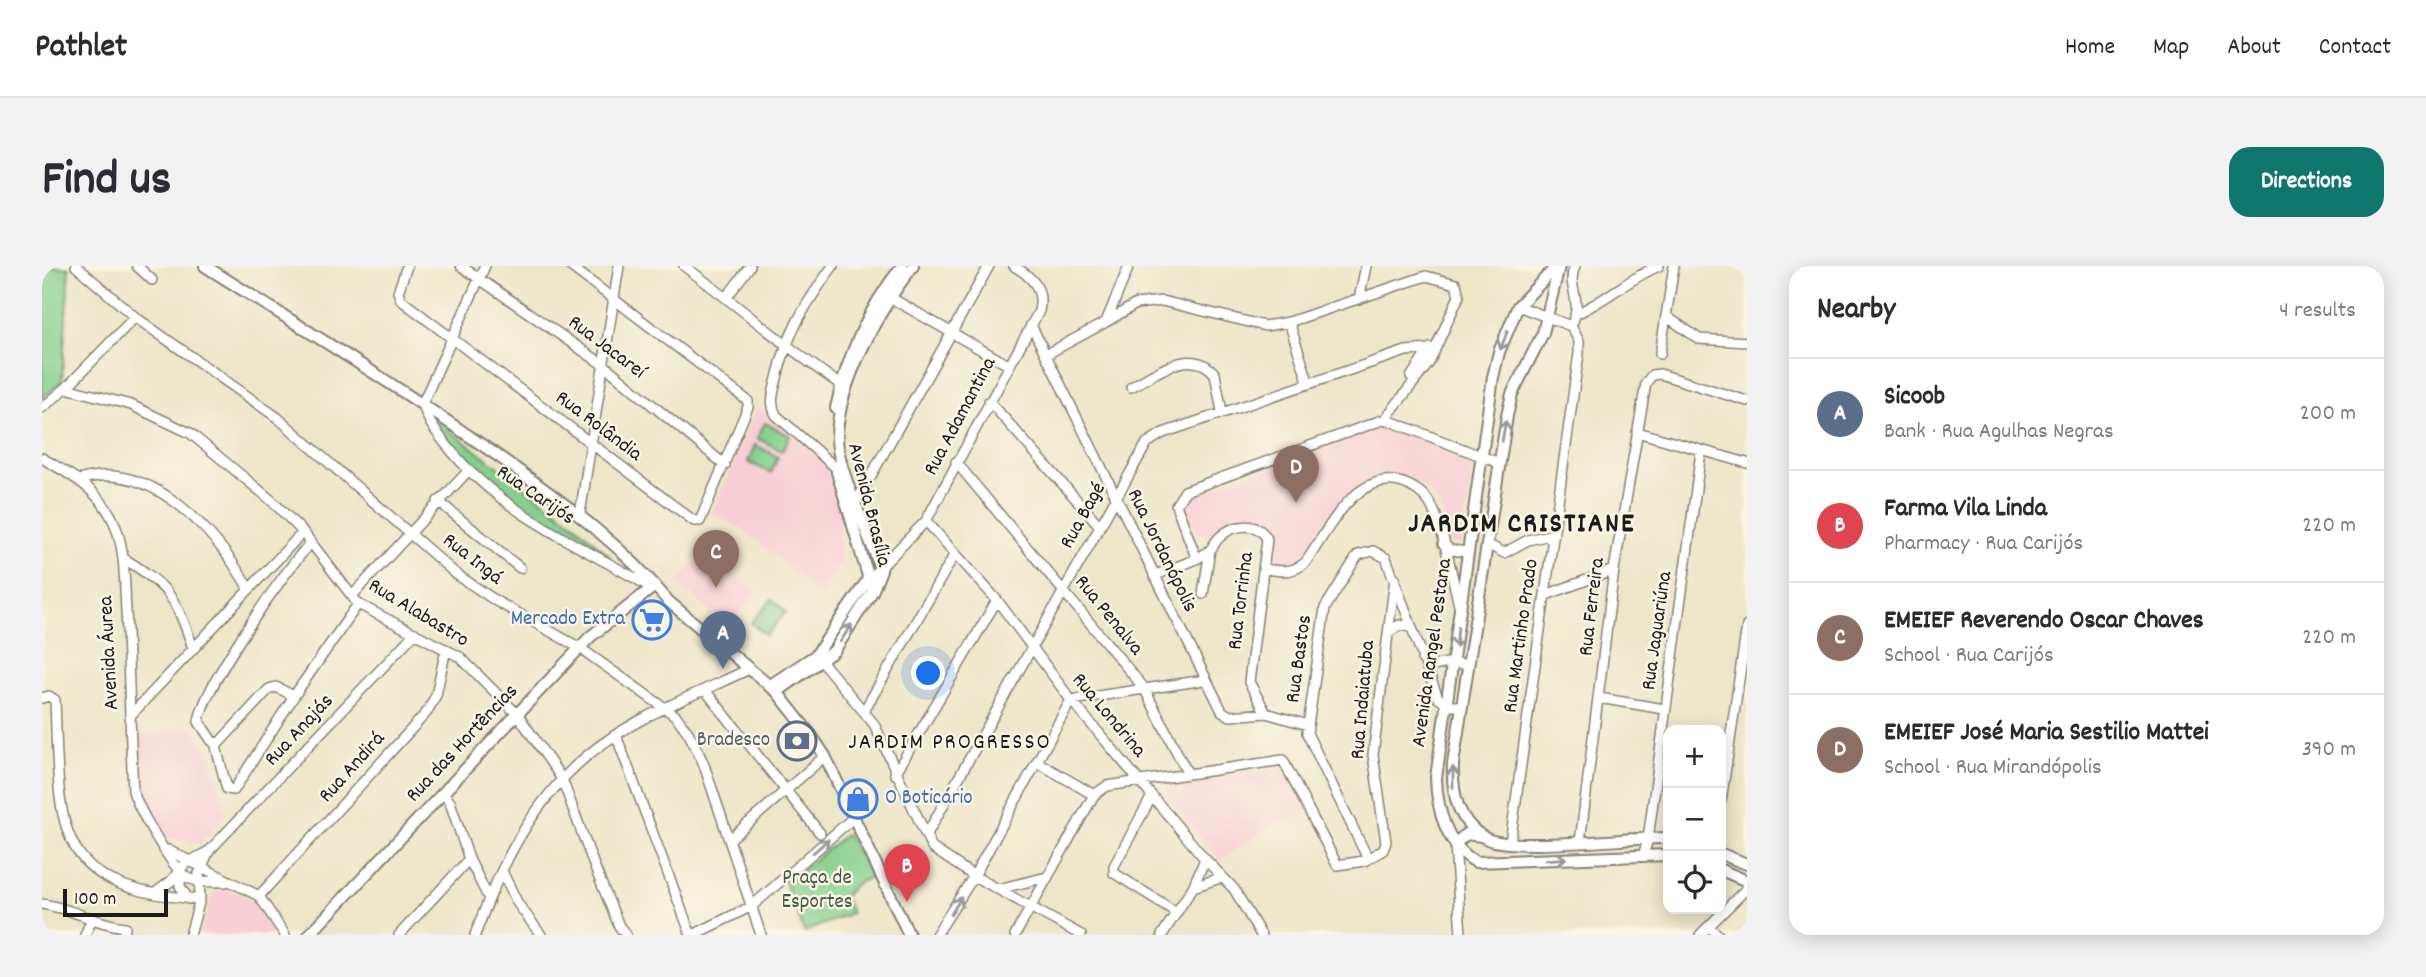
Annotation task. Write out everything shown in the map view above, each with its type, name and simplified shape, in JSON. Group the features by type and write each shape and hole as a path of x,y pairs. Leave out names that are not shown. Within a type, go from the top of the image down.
{"main road":[{"name":"Rua Carijós","path":"205,266 422,402 580,514 653,586 701,619 709,632 773,689 825,757 909,935"},
{"name":"Avenida Brasília","path":"885,295 902,266"},
{"name":"Avenida Brasília","path":"820,658 868,576 836,468 831,432 871,309 913,266"},
{"name":"Avenida Rangel Pestana","path":"1476,862 1455,844 1445,824 1436,789 1446,703 1496,364 1518,306 1558,266"},
{"name":"Avenida Rangel Pestana","path":"1481,836 1468,824 1454,801 1453,764 1512,394 1539,341 1558,266"},
{"name":"Avenida Brasília","path":"773,689 842,640 872,592 881,570 857,501 847,481 837,438 844,387"},
{"name":"Rua das Hortências","path":"309,935 580,648 653,586"},
{"path":"1455,844 1466,834 1510,843 1663,838"},
{"path":"1476,862 1663,855"},
{"path":"1726,856 1747,864"},
{"path":"1726,872 1747,881"}],"street":[{"name":"Rua Ingá","path":"76,266 135,317 278,418 443,563 486,594 580,648 667,709 689,734 703,762 761,935"},
{"path":"137,266 152,280"},
{"name":"Rua Rolândia","path":"407,266 398,292 401,300 694,521 703,518 748,407 748,401 614,298"},
{"name":"Rua Jacareí","path":"461,266 605,366 725,465"},
{"path":"422,402 485,266"},
{"path":"570,266 614,298"},
{"path":"580,514 619,266"},
{"path":"684,266 727,297 784,345 844,387"},
{"path":"727,297 750,266"},
{"path":"833,266 808,299 784,345 772,399 773,409 836,468"},
{"path":"849,514 949,332 989,266"},
{"name":"Rua Adamantina","path":"868,576 881,570 926,522 1031,325 1042,298 1038,285 1014,266"},
{"path":"1106,322 1129,266"},
{"path":"1359,299 1366,266"},
{"path":"1575,266 1572,277 1578,313"},
{"path":"1518,306 1546,320 1571,326 1578,313 1603,300 1635,276 1660,266"},
{"path":"1660,354 1674,266"},
{"path":"1046,354 1136,304 1162,301 1253,325 1289,322 1426,276 1456,284 1459,296 1442,336 1429,363 1406,388"},
{"path":"885,295 1008,365"},
{"path":"1665,313 1699,339 1747,342"},
{"path":"42,408 66,388 135,317"},
{"path":"1289,322 1309,384"},
{"name":"Rua Jordanópolis","path":"1031,325 1205,680 1225,715 1266,713 1308,725"},
{"name":"Rua Martinho Prado","path":"1510,843 1579,353 1579,341 1571,326"},
{"path":"1196,557 1176,505 1185,491 1385,419 1428,349 1442,336"},
{"name":"Rua Bagé","path":"927,834 1115,495 1147,443 1163,433 1223,412 1406,351 1428,349"},
{"name":"Rua Bagé","path":"1391,357 1420,361"},
{"path":"1131,387 1176,362 1200,362 1215,374 1223,412"},
{"name":"Rua Ferreira","path":"1580,842 1614,570 1644,390 1649,378 1660,374 1747,401"},
{"name":"Rua Alabastro","path":"66,388 131,405 190,433 271,500 303,532 358,604 460,657 518,715 562,779 619,926 626,935"},
{"path":"989,401 1099,525"},
{"name":"Rua Carijós","path":"422,402 431,425 468,471 503,502 548,532 653,586"},
{"path":"1385,419 1499,463"},
{"path":"1637,432 1747,463"},
{"name":"Rua Jaguariúna","path":"1643,856 1648,839 1701,452"},
{"name":"Avenida Áurea","path":"42,461 79,480 100,499 111,516 123,558 131,696 133,792 142,814 180,872 180,886 195,916"},
{"name":"Rua Penalva","path":"956,462 1064,588 1144,688 1187,772"},
{"path":"352,596 468,471"},
{"path":"79,480 109,473 138,480 152,487 220,544 249,589"},
{"path":"847,481 863,488"},
{"path":"1264,569 1286,572 1297,569 1306,562 1351,498 1366,487 1386,481 1405,484 1424,496 1434,510 1460,606"},
{"path":"438,501 520,568"},
{"name":"Rua Londrina","path":"926,522 997,600 1070,700 1240,897 1261,935"},
{"name":"Rua Torrinha","path":"1154,576 1210,550 1220,536 1231,530 1257,528 1268,539 1249,682 1266,713"},
{"path":"131,715 303,532"},
{"path":"1487,544 1504,554 1536,537 1554,534"},
{"path":"311,543 280,580 206,697 199,722 215,743 222,776 230,790 238,788 293,696 358,604"},
{"path":"1443,544 1451,550 1467,552"},
{"path":"1203,594 1210,550"},
{"name":"Rua Bastos","path":"1368,859 1308,739 1329,597 1347,570 1365,551 1380,552 1386,558 1421,658 1438,698 1446,703"},
{"path":"864,711 955,554"},
{"path":"123,558 153,577 176,601 193,648"},
{"path":"1546,595 1614,570"},
{"name":"Rua Indaiatuba","path":"1368,859 1386,846 1373,755 1395,578"},
{"path":"895,774 997,600"},
{"path":"1390,615 1406,612"},
{"path":"1388,633 1399,625 1411,627"},
{"path":"1723,788 1747,626"},
{"name":"Rua Anajás","path":"201,868 209,851 415,633"},
{"name":"Rua Andirá","path":"259,896 427,712 436,695 446,649"},
{"path":"820,658 874,724 895,774 937,852 974,876 1081,935"},
{"path":"1421,658 1433,666 1453,662 1468,665"},
{"path":"475,935 515,843 562,779 616,735 749,669"},
{"path":"936,935 974,876 1070,700 1205,680"},
{"path":"215,743 226,739 269,689 276,687 293,696"},
{"path":"705,690 820,833"},
{"path":"42,698 49,696 55,699 58,797 64,829 83,859 103,876 120,885 200,899"},
{"path":"131,696 146,700"},
{"path":"1599,698 1664,709"},
{"path":"1446,703 1462,706"},
{"path":"616,735 692,935 752,906 853,818"},
{"path":"729,840 825,757"},
{"path":"1015,935 1094,795 1107,786 1187,772 1283,760 1337,864 1368,859"},
{"path":"1037,762 1094,795"},
{"path":"444,794 450,802 469,859 489,899"},
{"path":"1152,796 1114,866 1118,878 1176,912"},
{"path":"1455,844 1461,935"},
{"name":"Avenida Áurea","path":"167,849 226,882"},
{"name":"Rua Anajás","path":"189,861 209,851"},
{"path":"399,935 469,859"},
{"path":"1163,935 1192,887 1205,859"},
{"path":"155,893 189,861"},
{"path":"1458,870 1476,862"},
{"path":"190,935 200,899 201,868"},
{"path":"502,871 518,904 541,935"},
{"path":"180,872 199,880 226,882 259,896 285,935"},
{"path":"998,889 1047,877"},
{"path":"1192,887 1223,877"},
{"path":"1700,935 1747,888"},
{"path":"42,904 68,908 92,919 125,927 124,935"},
{"path":"85,935 92,919"},
{"path":"1709,926 1718,935"}],"shaded area":[{"path":"757,409 769,411 827,464 840,509 841,561 821,594 742,529 711,514"},
{"path":"1383,427 1396,429 1466,459 1473,466 1461,546 1450,543 1441,509 1430,492 1414,481 1399,476 1380,476 1356,486 1299,561 1290,564 1277,561 1274,535 1258,521 1229,523 1212,537 1192,529 1185,509 1191,496"},
{"path":"705,552 757,593 727,626 677,582"},
{"path":"192,727 210,756 226,814 200,844 164,837 160,832 146,807 138,764 138,737"},
{"path":"1286,768 1307,812 1267,828 1221,861 1164,794 1170,783"},
{"path":"224,887 256,902 276,935 200,935 213,894"}],"green space":[{"path":"42,266 69,268 62,381 42,399"},
{"path":"430,416 575,524 611,557 557,530 510,500 468,463"},
{"path":"765,423 790,436 782,451 757,438"},
{"path":"755,445 778,457 771,473 748,462"},
{"path":"772,599 786,612 766,635 751,623"},
{"name":"Praça de Esportes","path":"846,834 872,876 854,885 844,896 851,913 804,932 785,883"}],"place":[{"name":"EMEIEF José Maria Sestilio Mattei","path":"1296,503"},
{"name":"EMEIEF Reverendo Oscar Chaves","path":"716,588"},
{"name":"Mercado Extra","path":"652,620"},
{"name":"Sicoob","path":"723,669"},
{"name":"Bradesco","path":"797,741"},
{"name":"O Boticário","path":"858,799"},
{"name":"Farma Vila Linda","path":"907,902"}],"district":[{"name":"JARDIM CRISTIANE","path":"1522,526"},
{"name":"JARDIM PROGRESSO","path":"950,743"}]}
